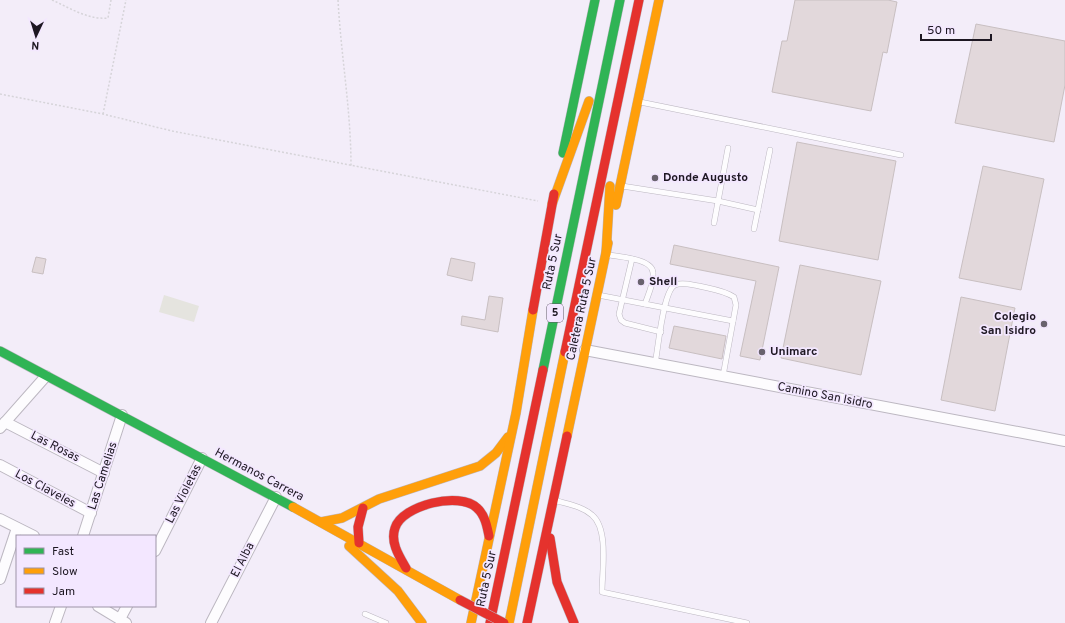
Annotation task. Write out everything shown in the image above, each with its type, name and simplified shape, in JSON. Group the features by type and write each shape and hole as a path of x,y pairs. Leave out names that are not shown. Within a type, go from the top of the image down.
{"main road":[{"path":"471,623 513,428 552,204 595,0"},
{"name":"5","path":"509,623 639,0"},
{"name":"Caletera Ruta 5 Sur","path":"527,623 659,0"},
{"path":"552,204 588,105 620,1"},
{"name":"Ruta 5 Sur","path":"490,623 620,1"},
{"path":"606,254 617,102"},
{"name":"Hermanos Carrera","path":"0,352 202,458 504,623"},
{"path":"321,522 342,518 379,499 480,466 496,453 513,428"},
{"path":"406,569 396,554 393,534 399,519 411,510 447,500 464,501 475,506 482,515 489,537"},
{"path":"359,543 358,527 363,508"},
{"path":"552,510 550,538 553,568 561,597 574,623"},
{"path":"321,522 388,578 412,606 422,623"}],"street":[{"name":"Camino San Isidro","path":"585,350 1065,441"},
{"path":"3,425 46,376"},
{"name":"Las Camelias","path":"83,535 122,415"},
{"name":"Las Rosas","path":"3,425 104,473"},
{"name":"Las Violetas","path":"156,548 202,458"},
{"name":"Los Claveles","path":"0,466 91,513"},
{"name":"El Alba","path":"211,623 276,498"},
{"path":"0,519 32,535"},
{"path":"0,579 17,528"},
{"path":"55,623 60,607"},
{"path":"100,607 123,621 127,607"}],"lane":[{"path":"638,102 901,155"},
{"path":"714,223 728,148"},
{"path":"754,229 770,150"},
{"path":"620,185 718,201 758,210"},
{"path":"606,254 632,259 646,263 652,267 654,274 645,304"},
{"path":"632,259 619,314 620,320 625,323 660,332"},
{"path":"655,364 664,308 670,289 674,285 683,283 725,291 734,297 736,305 723,376"},
{"path":"597,294 733,321"},
{"path":"554,500 580,507 592,515 600,525 603,540 602,592 747,623"},
{"path":"365,614 386,623"}],"path":[{"path":"52,0 89,17 98,19 108,18 111,0"},
{"path":"103,114 126,0"},
{"path":"338,0 341,52 350,131 351,166"},
{"path":"0,94 103,114 172,131 552,204"}],"shaded area":[{"path":"164,295 199,306 194,322 159,312"}],"building":[{"path":"795,0 888,0 897,2 887,53 883,52 871,111 772,92 782,41 787,41"},
{"path":"976,24 1065,41 1065,85 1054,142 955,123"},
{"path":"797,142 896,161 878,260 779,241"},
{"path":"983,166 1044,179 1021,290 959,278"},
{"path":"674,245 779,267 760,360 740,356 756,281 670,264"},
{"path":"36,257 46,259 43,274 32,272"},
{"path":"451,258 475,263 472,281 447,275"},
{"path":"800,265 881,281 861,375 781,358"},
{"path":"489,296 503,298 498,332 461,325 462,316 485,320"},
{"path":"961,297 1015,308 995,411 941,400"},
{"path":"674,326 726,336 722,359 669,348"}],"traffic: fast":[{"path":"563,153 595,0"},
{"path":"543,370 620,0"},
{"path":"0,351 293,507"}],"traffic: slow":[{"path":"616,205 659,0"},
{"path":"552,204 589,101"},
{"path":"606,254 610,186"},
{"path":"567,436 608,243"},
{"path":"471,623 516,413 533,310"},
{"path":"509,623 565,352"},
{"path":"321,522 342,518 379,499 480,466 496,453 508,437"},
{"path":"293,507 460,600"},
{"path":"349,546 398,591 422,623"}],"traffic: jam":[{"path":"565,352 639,0"},
{"path":"533,310 554,194"},
{"path":"490,623 543,370"},
{"path":"527,623 567,436"},
{"path":"406,568 394,544 395,528 400,520 408,513 420,507 445,501 469,503 477,508 482,514 489,536"},
{"path":"359,543 358,527 363,508"},
{"path":"550,538 557,582 574,623"},
{"path":"460,600 504,623"}],"place":[{"name":"Donde Augusto","path":"655,178"},
{"name":"Shell","path":"641,282"},
{"name":"Colegio San Isidro","path":"1044,324"},
{"name":"Unimarc","path":"762,352"}]}
